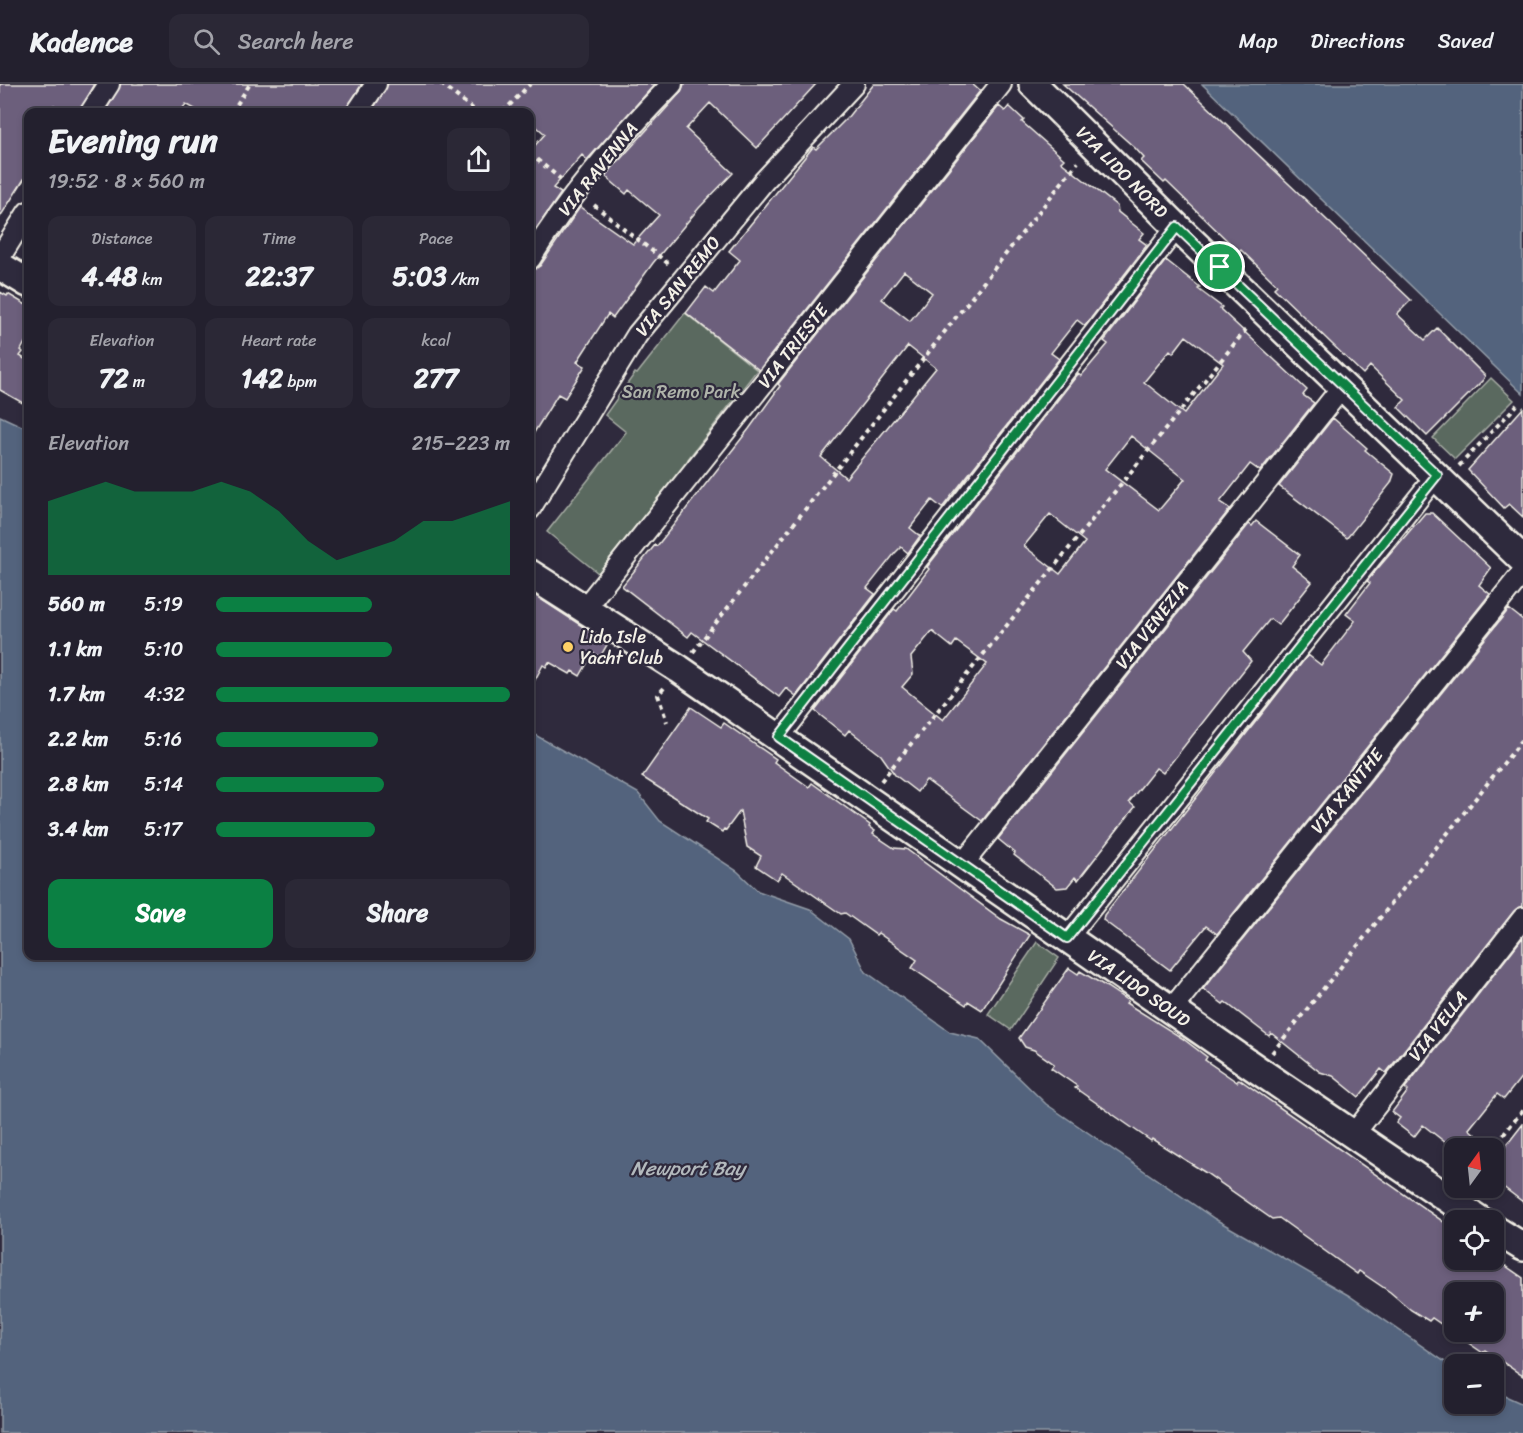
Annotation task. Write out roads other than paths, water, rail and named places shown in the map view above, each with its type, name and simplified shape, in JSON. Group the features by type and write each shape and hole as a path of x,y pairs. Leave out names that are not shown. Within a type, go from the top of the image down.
{"street":[{"path":"94,108 109,84"},
{"path":"360,108 376,84"},
{"name":"VIA RAVENNA","path":"534,253 578,192 641,116 672,84"},
{"name":"VIA SAN REMO","path":"534,502 637,335 764,180 854,84"},
{"name":"VIA TRIESTE","path":"584,609 1001,84"},
{"name":"VIA LIDO NORD","path":"1033,84 1177,227 1441,478 1523,560"},
{"path":"0,257 24,218"},
{"path":"779,737 1177,227"},
{"path":"0,266 24,281"},
{"name":"VIA VENEZIA","path":"962,865 1343,386"},
{"path":"1067,938 1441,478"},
{"name":"VIA XANTHE","path":"1172,1010 1523,572"},
{"name":"VIA LIDO SOUD","path":"534,577 679,669 779,737 1258,1070 1465,1210"},
{"name":"VIA YELLA","path":"1353,1135 1523,918"},
{"path":"1504,1235 1523,1247"}],"water":[{"path":"1202,84 1523,84 1523,394"},
{"name":"Newport Bay","path":"0,416 24,427 24,960 534,960 534,734 638,793 660,821 737,871 758,891 810,909 849,939 866,972 950,1032 979,1039 1046,1104 1215,1219 1348,1295 1444,1361 1444,1414 1504,1414 1504,1395 1523,1404 1523,1433 0,1433"}],"place":[{"name":"Lido Isle Yacht Club","path":"568,647"}],"park label":[{"name":"San Remo Park","path":"681,392"}]}
